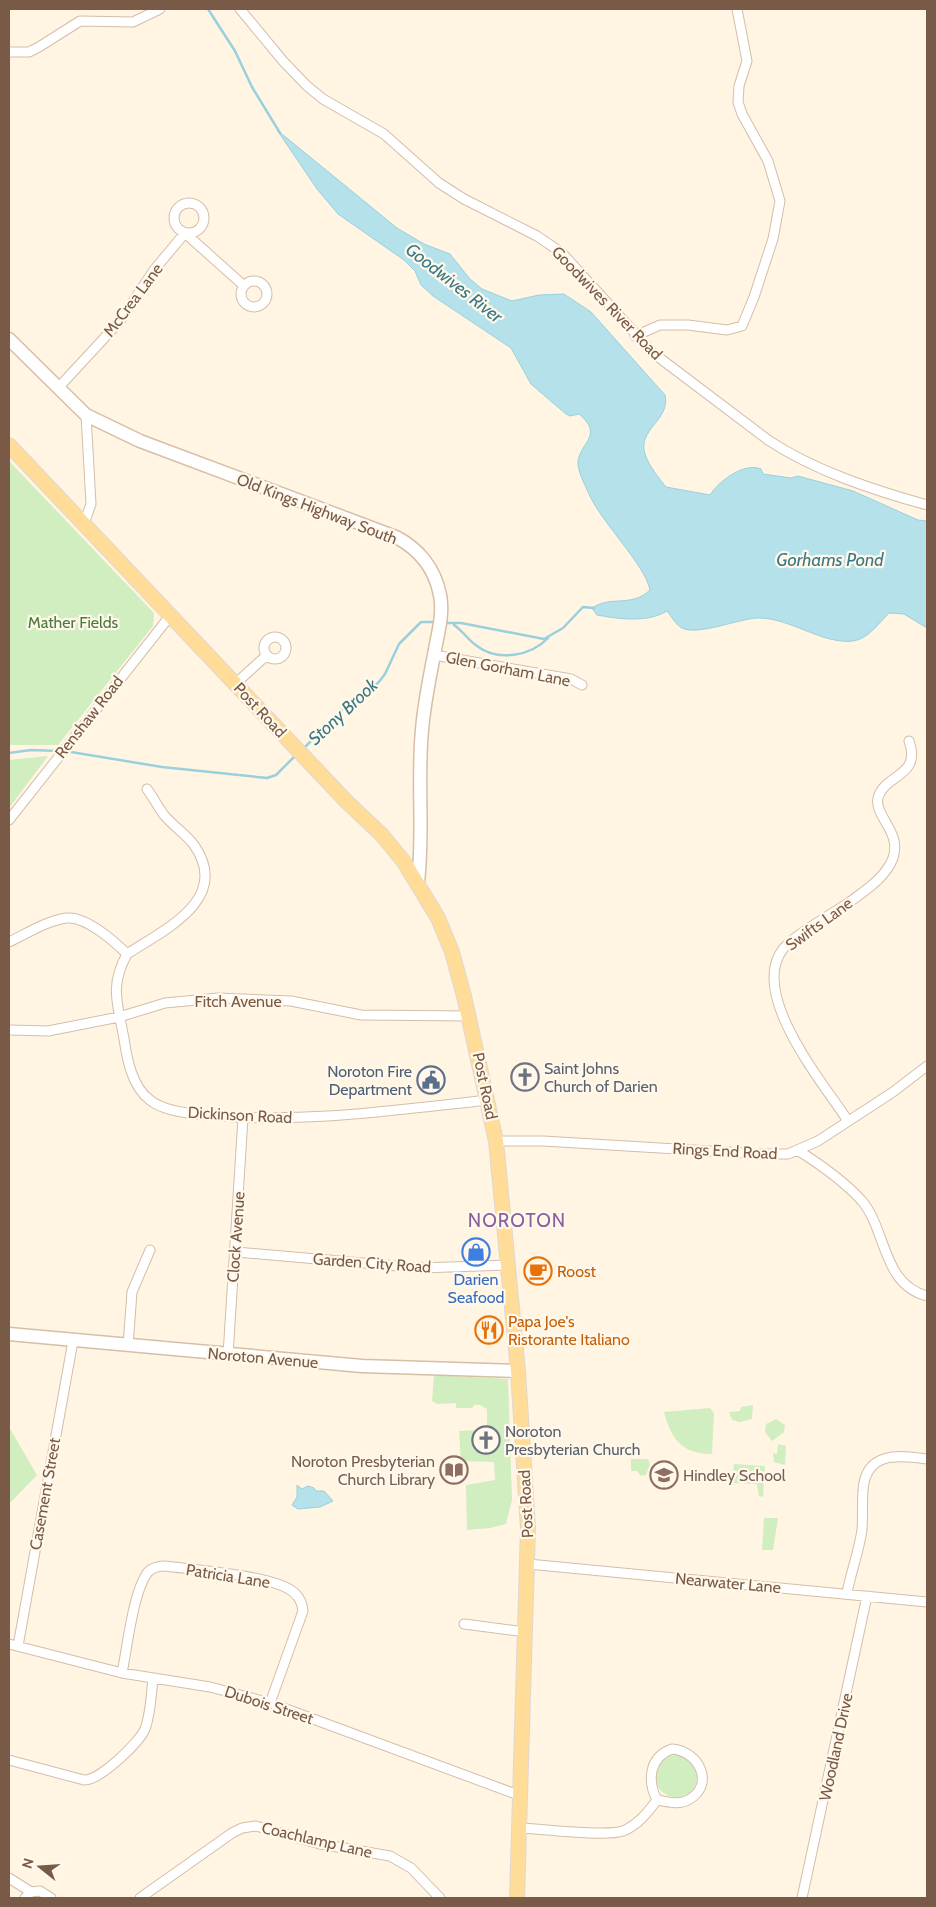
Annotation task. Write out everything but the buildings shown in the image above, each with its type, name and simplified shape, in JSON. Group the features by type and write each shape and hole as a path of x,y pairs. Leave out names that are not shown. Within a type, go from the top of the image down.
{"main road":[{"name":"Post Road","path":"9,445 303,756 382,835 418,882 438,918 452,952 469,1016 496,1141 518,1372 528,1564 517,1898"}],"street":[{"path":"9,52 29,52 71,24 86,19 133,22 160,9"},
{"name":"Goodwives River Road","path":"240,9 294,74 323,98 384,134 439,183 464,199 537,236 562,253 635,336 667,364 787,452 860,483 927,505"},
{"path":"635,336 660,326 688,325 726,330 742,326 770,248 777,223 780,201 768,161 742,114 738,102 739,86 747,60 737,9"},
{"name":"McCrea Lane","path":"59,387 120,321 154,270 186,233 243,285"},
{"name":"Old Kings Highway South","path":"9,339 86,415 140,441 404,542 418,552 429,567 440,596 440,623 424,702 421,856 418,882"},
{"path":"84,524 91,504 86,415"},
{"name":"Renshaw Road","path":"9,820 170,616"},
{"path":"235,684 267,655"},
{"name":"Glen Gorham Lane","path":"434,655 571,679 582,685"},
{"name":"Swifts Lane","path":"848,1121 809,1062 782,1015 775,989 776,969 784,948 860,894 879,879 889,867 893,858 894,842 890,827 880,812 877,802 882,788 904,774 912,756 909,741"},
{"path":"9,942 68,918 83,921 115,941 126,954 180,920 200,898 207,878 203,860 193,843 164,815 147,789"},
{"name":"Dickinson Road","path":"126,954 118,970 115,986 119,1017 128,1061 136,1084 150,1101 181,1113 243,1118 346,1115 488,1100"},
{"name":"Fitch Avenue","path":"9,1030 48,1031 119,1017 165,1003 218,998 291,1001 361,1015 469,1016"},
{"name":"Rings End Road","path":"496,1141 543,1141 776,1155 799,1151 848,1121 927,1066"},
{"name":"Clock Avenue","path":"228,1355 243,1118"},
{"path":"799,1151 863,1202 893,1269 909,1287 927,1296"},
{"path":"128,1346 132,1292 150,1250"},
{"name":"Garden City Road","path":"236,1252 420,1268 509,1265"},
{"name":"Noroton Avenue","path":"9,1334 362,1366 518,1372"},
{"name":"Casement Street","path":"13,1645 73,1341"},
{"path":"847,1594 862,1530 863,1489 867,1474 878,1461 892,1456 927,1459"},
{"name":"Nearwater Lane","path":"528,1564 927,1602"},
{"name":"Patricia Lane","path":"122,1673 139,1594 146,1577 153,1568 166,1566 258,1579 290,1589 300,1599 303,1611 270,1703"},
{"name":"Woodland Drive","path":"802,1898 867,1596"},
{"path":"464,1624 526,1632"},
{"name":"Dubois Street","path":"13,1645 122,1673 210,1687 270,1703 521,1796"},
{"path":"9,1760 84,1780 95,1778 141,1736 148,1716 153,1679"},
{"path":"672,1749 688,1753 697,1761 701,1770 702,1780 698,1790 689,1800 681,1802 657,1800 653,1793 651,1774 659,1756 672,1749"},
{"path":"520,1828 602,1833 623,1831 636,1823 657,1800"},
{"name":"Coachlamp Lane","path":"140,1898 232,1833 242,1828 256,1826 320,1844 396,1859 411,1868 440,1898"},
{"path":"9,1878 28,1895 40,1890 50,1898"}],"green space":[{"name":"Mather Fields","path":"9,461 154,613 153,626 58,745 9,745"},
{"path":"48,756 9,808 9,760"},
{"path":"434,1375 508,1379 512,1500 506,1524 490,1528 467,1530 466,1485 495,1480 494,1462 461,1461 459,1431 481,1430 487,1425 487,1409 480,1405 474,1405 472,1408 456,1408 456,1403 438,1404 432,1401"},
{"path":"753,1405 752,1419 739,1422 732,1420 729,1412 740,1411 741,1407"},
{"path":"710,1408 714,1413 712,1454 685,1448 674,1437 664,1412"},
{"path":"776,1419 785,1425 784,1432 772,1441 765,1432 766,1424"},
{"path":"9,1427 37,1475 9,1504"},
{"path":"778,1444 786,1446 785,1465 774,1462 773,1453 777,1454"},
{"path":"631,1459 648,1459 650,1464 646,1475 641,1476 637,1471 631,1471"},
{"path":"734,1464 765,1466 763,1497 759,1496 757,1484 732,1483"},
{"path":"764,1518 778,1518 773,1550 762,1550"},
{"path":"680,1755 688,1758 694,1764 697,1776 694,1788 688,1794 672,1797 664,1794 658,1788 655,1772 658,1764 664,1758"}],"water":[{"name":"Gorhams Pond","path":"277,130 397,228 424,244 450,254 470,279 482,289 512,301 539,295 564,294 591,312 665,395 666,404 659,418 649,431 644,445 649,463 666,487 710,495 719,484 733,474 747,468 754,468 761,469 763,474 791,478 798,476 853,491 918,520 927,521 927,628 904,614 889,613 864,637 853,641 842,641 830,639 769,619 749,619 707,629 689,630 678,625 667,611 642,619 624,619 597,615 592,608 599,604 636,599 650,590 647,580 632,556 595,505 582,478 578,461 590,433 590,428 586,421 579,414 570,416 566,414 531,384 511,348 433,296 421,285 415,271 404,260 338,214 317,189"},
{"path":"297,1485 302,1489 308,1486 316,1491 324,1491 333,1501 320,1507 298,1509 292,1505 297,1497"}],"waterway":[{"name":"Goodwives River","path":"208,9 235,51 252,87 280,133"},
{"name":"Stony Brook","path":"444,623 461,623 544,639 563,628 583,607 594,608"},
{"name":"Stony Brook","path":"304,748 351,701 378,683 385,674 399,644 421,622 436,622"},
{"path":"454,625 477,646 495,654 514,655 524,653 548,638"},
{"name":"Stony Brook","path":"9,753 31,750 59,751"},
{"name":"Stony Brook","path":"65,751 162,767 267,778 276,775 296,755"}],"place":[{"name":"Saint Johns Church of Darien","path":"525,1077"},
{"name":"Noroton Fire Department","path":"431,1080"},
{"name":"Darien Seafood","path":"476,1252"},
{"name":"Roost","path":"538,1271"},
{"name":"Papa Joe's Ristorante Italiano","path":"489,1330"},
{"name":"Noroton Presbyterian Church","path":"486,1440"},
{"name":"Noroton Presbyterian Church Library","path":"454,1470"},
{"name":"Hindley School","path":"664,1475"}],"district":[{"name":"NOROTON","path":"517,1220"}]}
